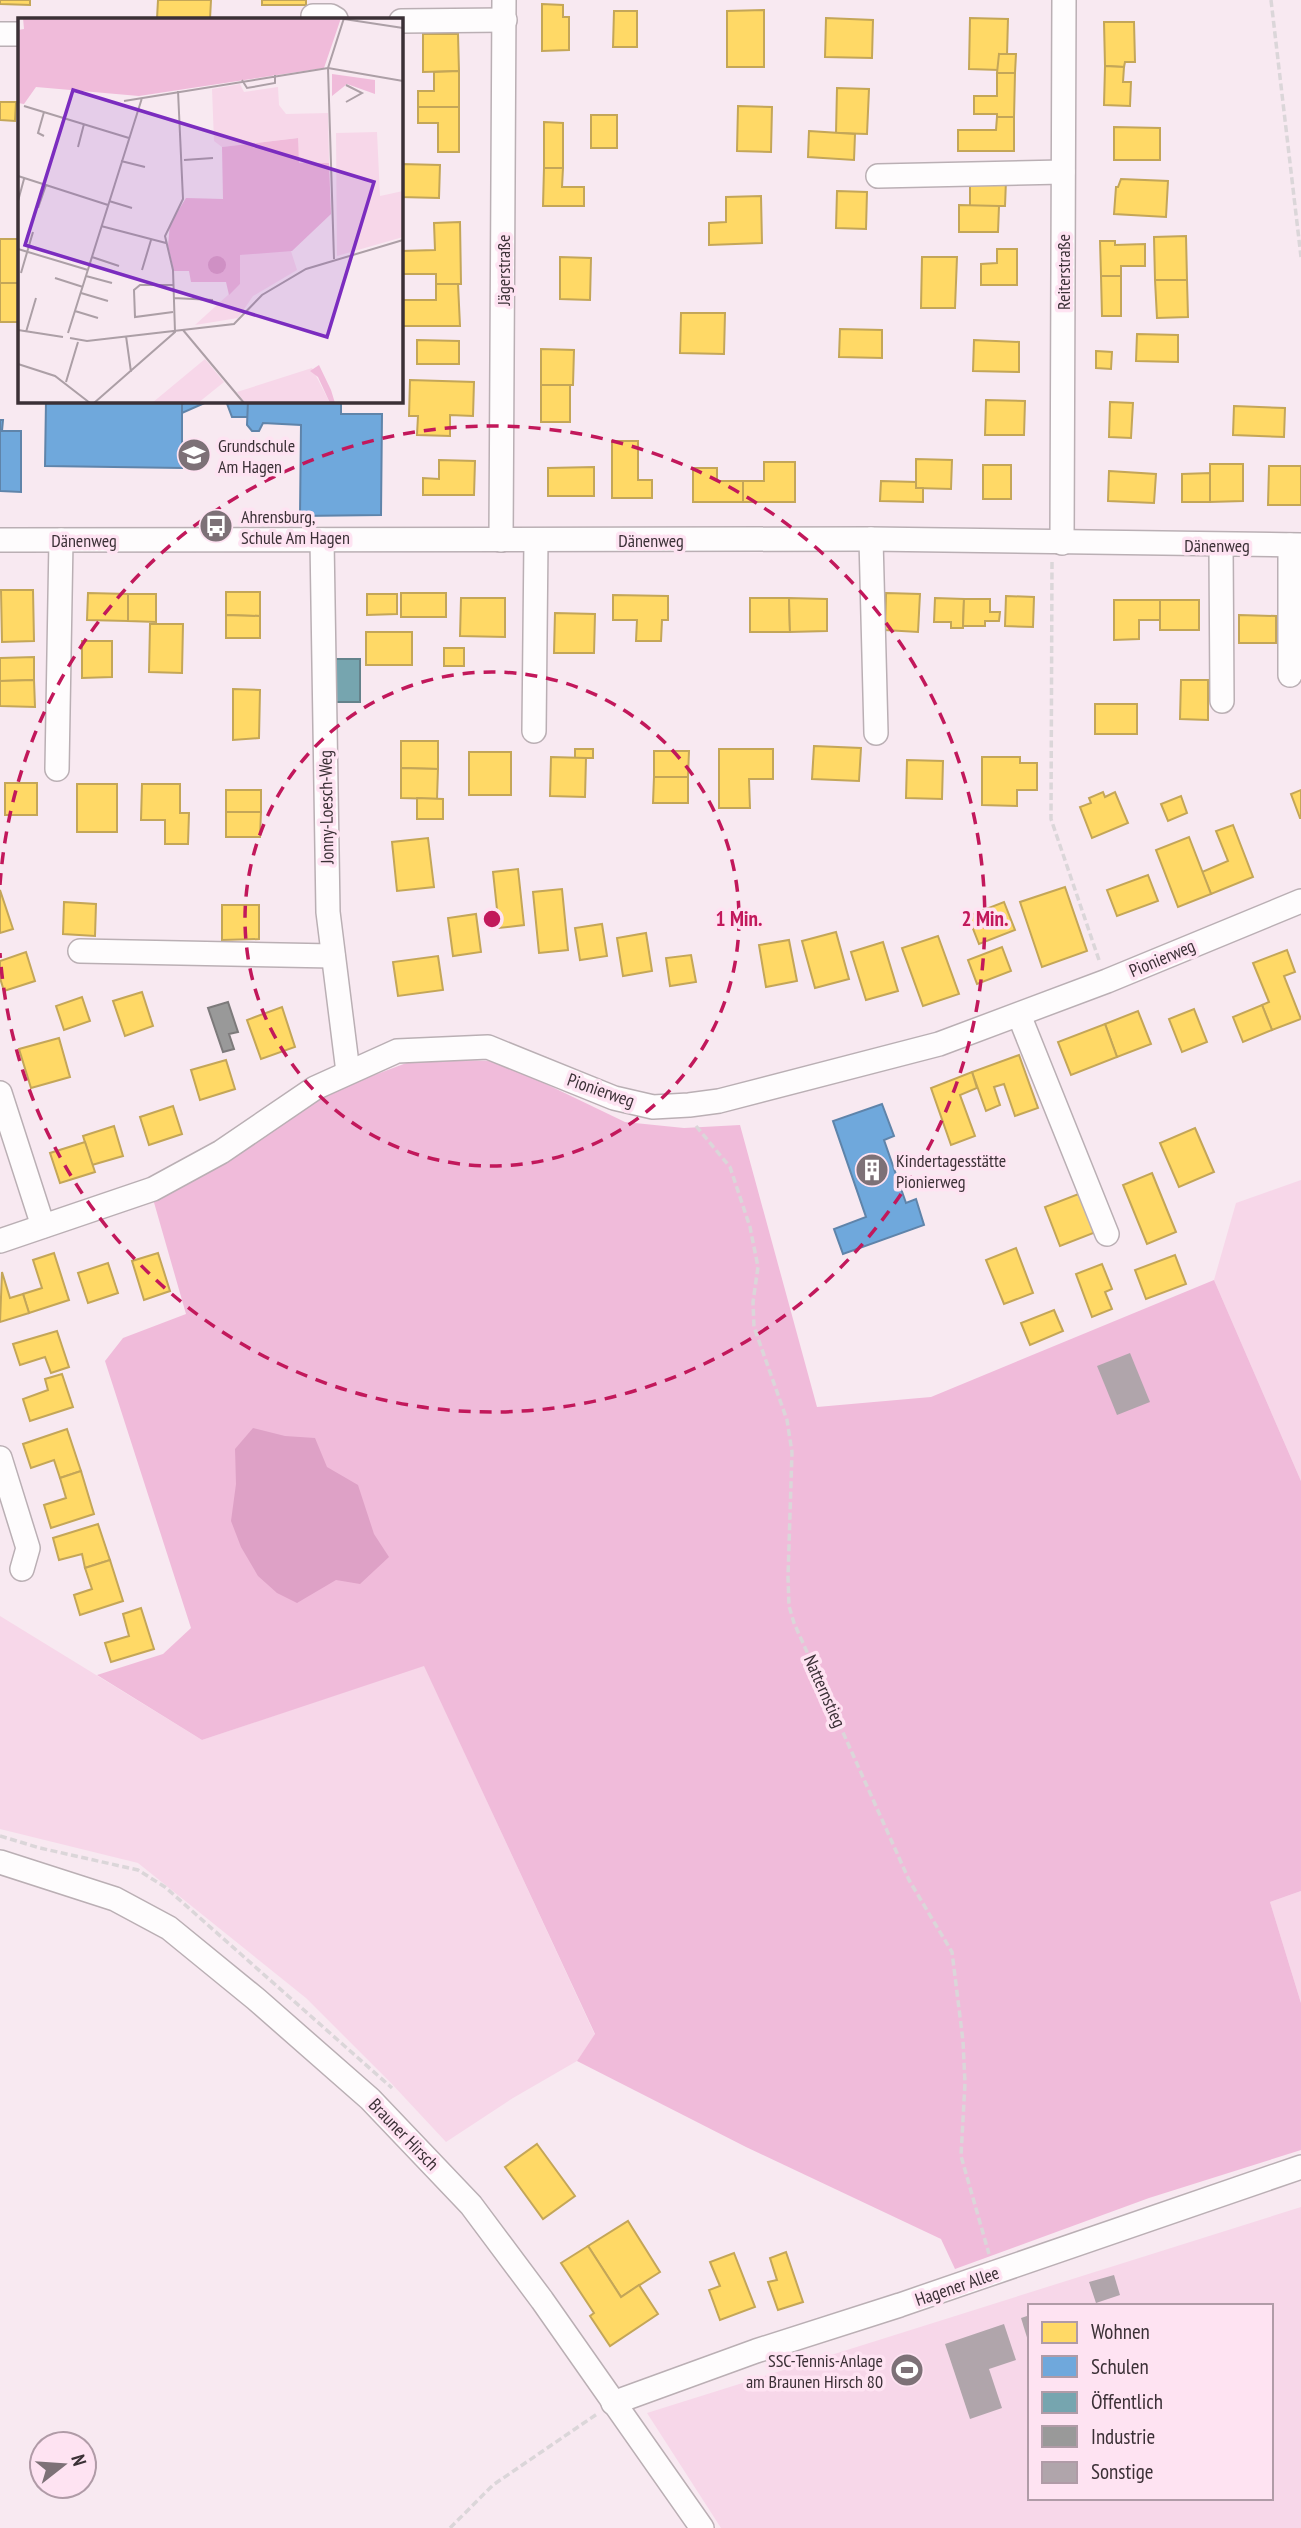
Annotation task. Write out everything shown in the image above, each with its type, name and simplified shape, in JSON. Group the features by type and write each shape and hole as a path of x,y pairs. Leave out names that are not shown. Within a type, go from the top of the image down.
{"street":[{"name":"Reiterstraße","path":"1057,543 1064,0"},
{"path":"402,21 504,10"},
{"name":"Jägerstraße","path":"501,540 504,10"},
{"path":"0,34 18,34"},
{"path":"878,176 1063,172"},
{"path":"872,539 876,733"},
{"name":"Dänenweg","path":"0,540 872,539 1295,545"},
{"path":"57,769 61,540"},
{"name":"Jonny-Loesch-Weg","path":"322,540 328,912 348,1072"},
{"path":"534,731 536,540"},
{"path":"1290,675 1295,545"},
{"path":"1222,546 1222,701"},
{"name":"Pionierweg","path":"0,1241 153,1189 221,1152 315,1088 397,1051 488,1047 614,1098 653,1107 719,1101 939,1044 1107,981 1301,901"},
{"path":"80,951 333,956"},
{"path":"1018,1016 1107,1234"},
{"path":"0,1093 43,1226"},
{"path":"0,1458 28,1549 22,1569"},
{"name":"Brauner Hirsch","path":"0,1862 115,1899 169,1928 256,1999 370,2099 471,2205 542,2300 702,2528"},
{"name":"Hagener Allee","path":"613,2403 756,2351 994,2273 1301,2167"}],"path":[{"path":"1270,0 1301,257"},
{"path":"1057,543 1051,819 1107,981"},
{"name":"Natternstieg","path":"689,1105 694,1123 701,1134 730,1167 750,1227 758,1267 754,1327 787,1420 792,1452 788,1577 789,1606 794,1623 909,1880 952,1952 963,2041 965,2083 961,2156 994,2273"},
{"path":"450,2528 492,2485 613,2403"}],"shaded area":[{"path":"417,1059 498,1061 625,1122 684,1128 740,1125 817,1407 931,1397 1214,1280 1301,1481 1301,1891 1270,1902 1301,2003 1301,2150 1149,2198 955,2269 941,2239 746,2147 577,2061 595,2034 424,1666 202,1740 97,1675 163,1654 191,1628 105,1361 123,1338 186,1314 153,1199 324,1094"},
{"path":"1301,1180 1301,1481 1214,1280 1236,1203"},
{"path":"253,1428 285,1436 315,1438 327,1467 358,1485 374,1534 389,1557 360,1584 336,1580 297,1603 277,1593 258,1576 241,1547 231,1521 236,1484 235,1449"},
{"path":"0,1616 202,1740 424,1665 595,2035 577,2061 513,2098 446,2142 306,1998 138,1863 0,1829"},
{"path":"1301,1891 1301,2003 1270,1902"},
{"name":"SSC-Tennis-Anlage am Braunen Hirsch 80","path":"1301,2207 1301,2528 721,2528 647,2413"}],"building: Wohnen":[{"path":"0,0 30,0 30,5 0,4"},
{"path":"158,0 211,0 210,18 157,18"},
{"path":"262,0 306,0 306,5 262,5"},
{"path":"542,4 563,5 563,17 569,17 569,50 542,51"},
{"path":"764,10 764,67 727,67 727,11"},
{"path":"614,11 637,11 637,47 613,47"},
{"path":"826,18 873,20 872,58 825,57"},
{"path":"970,18 1008,19 1007,55 999,54 999,70 969,69"},
{"path":"1104,22 1134,22 1135,62 1125,62 1124,67 1105,66"},
{"path":"423,34 458,34 459,71 423,72"},
{"path":"999,54 1016,54 1015,73 997,73"},
{"path":"1105,66 1124,67 1123,82 1131,82 1130,106 1104,105"},
{"path":"459,71 459,107 418,107 418,91 434,91 434,72"},
{"path":"997,73 1015,73 1014,117 974,114 974,96 997,96"},
{"path":"837,88 869,89 867,134 836,133"},
{"path":"0,102 16,102 15,121 0,120"},
{"path":"738,106 772,107 771,152 737,151"},
{"path":"418,107 459,107 459,152 438,152 438,123 418,123"},
{"path":"591,115 617,115 617,148 591,148"},
{"path":"997,117 1014,117 1014,151 958,151 958,130 996,130"},
{"path":"544,122 563,123 563,168 544,168"},
{"path":"1114,127 1160,128 1160,160 1114,160"},
{"path":"809,131 855,134 854,160 808,157"},
{"path":"402,164 440,165 439,198 402,197"},
{"path":"544,168 563,168 562,187 584,187 584,206 543,206"},
{"path":"1121,179 1168,181 1166,217 1114,214 1116,187"},
{"path":"970,180 1006,180 1005,206 970,206"},
{"path":"837,191 867,192 866,229 836,228"},
{"path":"761,196 762,243 709,245 709,223 726,222 726,197"},
{"path":"959,205 999,206 998,232 959,232"},
{"path":"460,222 461,284 436,284 436,274 402,274 402,251 435,250 434,223"},
{"path":"1186,236 1187,280 1155,280 1154,237"},
{"path":"0,239 18,239 18,283 0,283"},
{"path":"1100,241 1115,241 1115,245 1145,244 1145,266 1121,266 1121,276 1101,276"},
{"path":"997,249 1017,249 1017,285 981,285 981,264 997,263"},
{"path":"560,257 591,258 590,300 560,299"},
{"path":"922,257 957,257 955,308 921,308"},
{"path":"1101,276 1121,276 1121,316 1102,316"},
{"path":"1155,280 1187,280 1188,317 1157,318"},
{"path":"0,283 18,283 18,322 0,322"},
{"path":"436,284 458,284 460,326 402,326 402,300 436,300"},
{"path":"681,313 725,313 724,354 680,353"},
{"path":"840,329 882,330 882,358 839,357"},
{"path":"1137,334 1178,335 1178,362 1136,361"},
{"path":"417,340 459,341 459,364 417,364"},
{"path":"974,340 1019,342 1019,372 973,371"},
{"path":"541,349 574,350 573,385 541,385"},
{"path":"1096,351 1112,352 1111,369 1096,368"},
{"path":"410,380 474,382 473,416 450,415 450,436 417,435 418,416 409,416"},
{"path":"541,385 570,385 570,422 541,422"},
{"path":"986,400 1025,401 1024,435 985,435"},
{"path":"1110,402 1133,403 1131,438 1109,437"},
{"path":"1234,406 1285,408 1284,437 1233,435"},
{"path":"612,441 638,441 638,480 652,480 652,498 612,498"},
{"path":"916,459 952,460 951,489 916,488"},
{"path":"439,460 475,461 474,495 423,495 423,478 439,479"},
{"path":"764,462 795,462 795,502 743,502 743,481 764,481"},
{"path":"1210,464 1243,464 1243,501 1210,502"},
{"path":"983,465 1011,465 1011,499 983,499"},
{"path":"1269,466 1301,466 1301,505 1268,505"},
{"path":"594,467 594,496 548,496 548,468"},
{"path":"693,468 717,468 717,481 743,481 743,502 693,502"},
{"path":"1109,471 1156,474 1154,503 1108,501"},
{"path":"1210,473 1210,502 1182,502 1182,474"},
{"path":"881,481 916,482 916,488 923,488 923,502 880,501"},
{"path":"1,590 33,590 34,641 2,642"},
{"path":"226,592 260,592 260,616 226,615"},
{"path":"88,593 128,594 128,621 87,620"},
{"path":"401,593 446,593 446,617 401,617"},
{"path":"886,593 920,594 918,632 885,630"},
{"path":"128,594 156,594 156,622 128,621"},
{"path":"367,594 397,594 397,614 367,615"},
{"path":"613,595 668,596 668,620 662,620 661,641 636,641 637,620 613,620"},
{"path":"1006,596 1034,597 1033,627 1005,626"},
{"path":"461,598 505,598 505,637 460,636"},
{"path":"750,598 789,598 790,632 750,632"},
{"path":"789,598 827,599 827,631 790,632"},
{"path":"935,598 964,599 963,628 951,628 951,622 934,622"},
{"path":"964,599 990,599 990,612 1000,612 999,621 985,621 985,626 963,626"},
{"path":"1114,600 1160,600 1160,620 1139,620 1139,639 1114,640"},
{"path":"1160,600 1199,600 1199,630 1160,630"},
{"path":"555,613 595,614 594,653 554,653"},
{"path":"226,615 260,616 260,638 226,638"},
{"path":"1239,615 1276,616 1276,643 1239,643"},
{"path":"150,624 183,624 182,673 149,672"},
{"path":"366,632 412,632 412,665 366,665"},
{"path":"82,641 112,641 112,677 82,678"},
{"path":"444,648 464,648 464,666 444,666"},
{"path":"34,657 34,680 0,681 0,658"},
{"path":"34,680 35,707 0,706 0,681"},
{"path":"1181,680 1208,680 1208,720 1180,719"},
{"path":"233,689 260,690 259,738 233,740"},
{"path":"1095,704 1137,704 1137,734 1095,734"},
{"path":"401,741 438,741 438,769 401,768"},
{"path":"814,746 861,748 859,781 812,779"},
{"path":"575,749 593,749 593,758 575,758"},
{"path":"719,749 773,749 773,779 749,779 750,808 719,808"},
{"path":"654,751 689,751 688,777 654,777"},
{"path":"469,752 511,752 511,795 469,795"},
{"path":"551,757 586,758 585,797 550,796"},
{"path":"982,757 1020,757 1020,763 1037,763 1037,790 1017,790 1017,806 982,805"},
{"path":"907,760 943,761 942,799 906,798"},
{"path":"401,768 438,769 437,799 401,798"},
{"path":"654,777 688,777 688,803 653,803"},
{"path":"5,783 37,783 37,815 5,815"},
{"path":"77,784 117,784 117,832 77,832"},
{"path":"142,784 180,784 180,813 189,813 188,844 165,844 165,820 141,820"},
{"path":"226,790 261,790 261,812 226,812"},
{"path":"1301,790 1301,818 1300,818 1291,794"},
{"path":"1103,792 1105,797 1115,792 1128,823 1092,838 1080,807 1091,803 1089,798"},
{"path":"1181,796 1187,813 1168,821 1161,804"},
{"path":"417,798 443,799 443,819 417,819"},
{"path":"226,812 261,812 260,837 226,837"},
{"path":"1233,825 1253,877 1211,894 1202,872 1228,861 1216,831"},
{"path":"1189,837 1211,894 1178,907 1156,850"},
{"path":"428,838 434,887 397,891 392,842"},
{"path":"518,869 524,925 499,928 493,872"},
{"path":"1148,875 1158,901 1117,916 1107,890"},
{"path":"1065,887 1087,951 1042,967 1020,902"},
{"path":"562,889 568,950 539,953 533,892"},
{"path":"0,890 13,929 0,933"},
{"path":"64,902 96,904 95,936 63,934"},
{"path":"1004,902 1015,930 979,944 968,916"},
{"path":"222,905 259,905 259,939 222,940"},
{"path":"476,914 481,952 453,956 448,918"},
{"path":"602,924 607,956 580,960 575,928"},
{"path":"836,932 849,979 815,988 802,941"},
{"path":"646,933 652,971 623,976 617,938"},
{"path":"938,936 959,994 923,1006 902,948"},
{"path":"789,940 797,981 766,987 759,945"},
{"path":"883,942 898,991 866,1000 851,952"},
{"path":"1002,947 1011,971 977,984 968,960"},
{"path":"1287,950 1295,972 1284,976 1301,1019 1272,1030 1262,1005 1269,1002 1253,963"},
{"path":"26,952 35,981 4,991 0,978 0,961"},
{"path":"691,955 696,982 670,986 666,958"},
{"path":"438,956 443,990 398,996 393,962"},
{"path":"142,992 153,1026 125,1036 113,1001"},
{"path":"82,997 90,1021 64,1030 56,1006"},
{"path":"1262,1005 1272,1030 1243,1042 1233,1017"},
{"path":"282,1007 295,1047 261,1059 247,1020"},
{"path":"1194,1009 1207,1042 1182,1052 1169,1019"},
{"path":"1138,1011 1151,1044 1117,1057 1105,1024"},
{"path":"1105,1024 1117,1057 1071,1075 1058,1042"},
{"path":"59,1038 70,1077 31,1088 19,1049"},
{"path":"1019,1055 1038,1108 1015,1116 1004,1084 994,1087 1000,1105 986,1111 972,1072"},
{"path":"226,1060 235,1089 200,1100 191,1070"},
{"path":"972,1072 977,1088 960,1095 975,1136 951,1145 931,1088"},
{"path":"173,1106 182,1134 149,1145 140,1117"},
{"path":"114,1126 123,1156 92,1165 83,1136"},
{"path":"1195,1128 1214,1172 1179,1187 1160,1143"},
{"path":"85,1142 95,1172 60,1183 50,1153"},
{"path":"1152,1173 1176,1232 1147,1244 1123,1185"},
{"path":"1081,1193 1096,1232 1060,1246 1045,1207"},
{"path":"1016,1248 1033,1293 1004,1304 986,1260"},
{"path":"54,1253 69,1300 29,1313 23,1294 42,1288 33,1260"},
{"path":"158,1253 170,1291 144,1300 132,1261"},
{"path":"1175,1255 1186,1284 1146,1299 1135,1270"},
{"path":"108,1263 118,1293 88,1303 78,1273"},
{"path":"1102,1264 1112,1289 1105,1292 1112,1309 1092,1317 1076,1274"},
{"path":"2,1272 10,1298 23,1294 29,1313 0,1322"},
{"path":"1054,1310 1063,1331 1030,1345 1021,1323"},
{"path":"57,1331 69,1367 51,1373 45,1357 20,1365 13,1344"},
{"path":"62,1374 73,1407 30,1421 23,1399 48,1390 45,1379"},
{"path":"67,1429 81,1471 60,1478 54,1460 31,1468 23,1444"},
{"path":"81,1471 94,1514 51,1528 44,1505 66,1498 60,1478"},
{"path":"98,1524 110,1560 85,1568 82,1554 59,1560 53,1538"},
{"path":"110,1560 123,1601 80,1615 74,1595 92,1589 85,1568"},
{"path":"141,1608 154,1649 111,1662 105,1643 129,1636 123,1614"},
{"path":"537,2144 575,2196 543,2219 505,2167"},
{"path":"628,2221 660,2272 621,2297 588,2246"},
{"path":"588,2246 621,2297 639,2285 658,2314 610,2346 590,2316 594,2313 561,2263"},
{"path":"786,2252 803,2302 778,2310 768,2282 777,2280 770,2258"},
{"path":"734,2253 755,2307 720,2320 709,2290 720,2286 710,2262"}],"building: Schulen":[{"path":"46,402 182,402 182,468 45,466"},
{"path":"187,402 207,402 182,413 182,404"},
{"path":"226,402 248,402 248,417 232,417"},
{"path":"248,402 341,402 341,414 382,414 381,515 300,516 301,425 263,423 259,431 252,431 247,425"},
{"path":"0,420 3,420 2,431 21,431 21,492 0,491"},
{"name":"Kindertagesstätte Pionierweg","path":"882,1104 894,1136 884,1140 906,1203 916,1199 924,1225 843,1254 834,1229 866,1217 833,1121"}],"building: Öffentlich":[{"path":"332,659 360,659 360,702 332,702"}],"building: Industrie":[{"path":"228,1002 238,1032 229,1034 234,1049 223,1052 208,1008"}],"building: Sonstige":[{"path":"1130,1353 1150,1402 1117,1415 1097,1366"},
{"path":"1114,2275 1120,2295 1096,2303 1089,2282"},
{"path":"1028,2316 1028,2341 1021,2318"},
{"path":"1004,2324 1016,2360 989,2369 1002,2408 970,2419 945,2344"}],"place":[{"name":"Grundschule Am Hagen","path":"194,455"},
{"name":"Ahrensburg, Schule Am Hagen","path":"216,526"},
{"name":"Kindertagesstätte Pionierweg","path":"872,1170"},
{"name":"SSC-Tennis-Anlage am Braunen Hirsch 80","path":"907,2370"}]}
